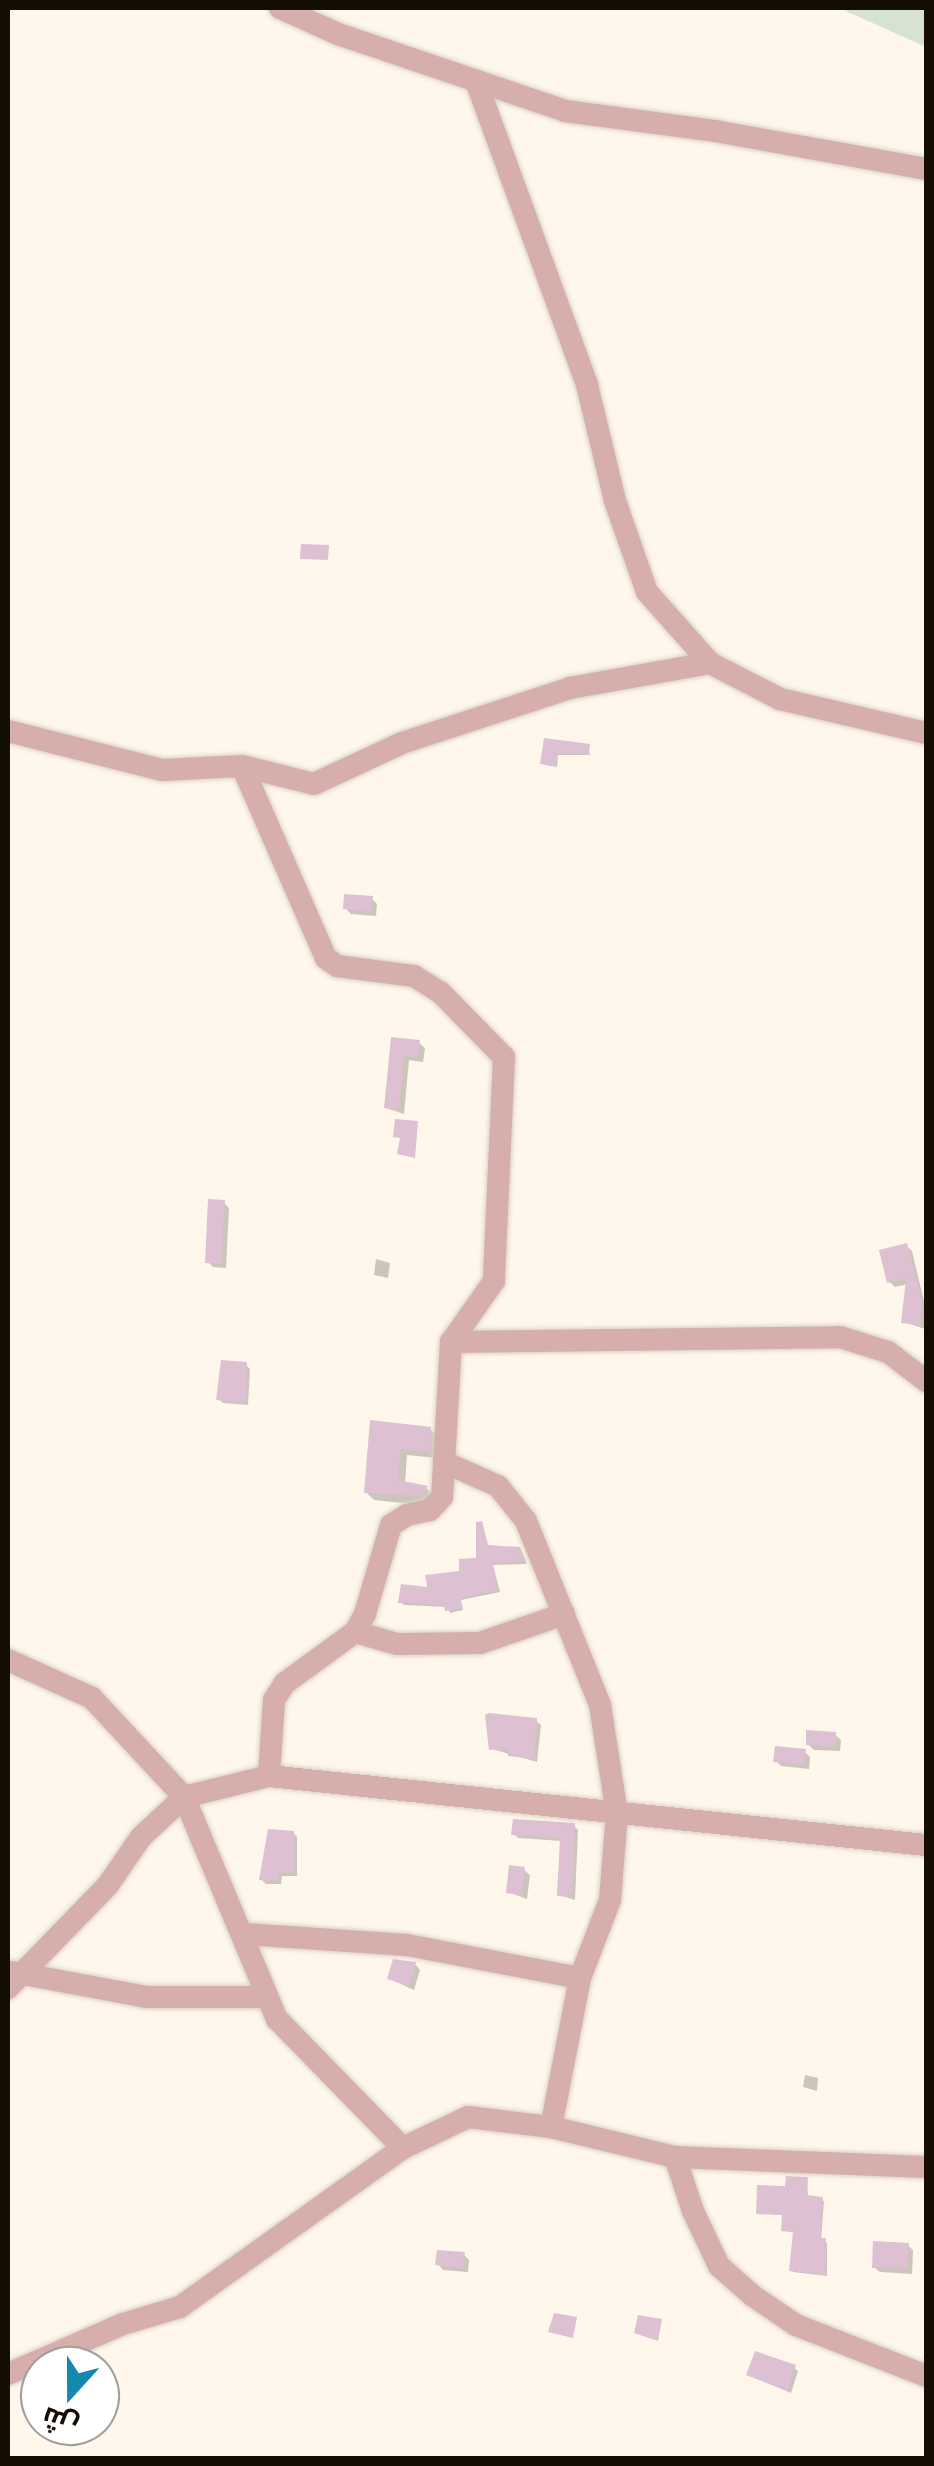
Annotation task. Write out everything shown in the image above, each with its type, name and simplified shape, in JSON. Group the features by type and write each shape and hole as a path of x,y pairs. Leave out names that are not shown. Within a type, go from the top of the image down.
{"street":[{"path":"280,8 338,34 565,111 715,131 926,169"},
{"path":"476,81 588,385 615,501 647,592 710,663 780,698 926,733"},
{"path":"8,731 162,770 242,766 314,784 402,743 570,688 710,663"},
{"path":"242,766 326,958 338,966 414,976 441,993 504,1057 494,1281 451,1342 439,1503 392,1525 366,1614 355,1632 284,1683 274,1700 269,1776"},
{"path":"451,1342 840,1338 888,1352 926,1381"},
{"path":"444,1462 498,1486 526,1521 600,1706 617,1814 610,1900 580,1978 551,2127"},
{"path":"355,1632 397,1644 480,1643 564,1614"},
{"path":"8,1660 92,1698 184,1797 245,1934 276,2019 403,2148"},
{"path":"12,1978 108,1885 141,1837 184,1797 269,1776 926,1845"},
{"path":"245,1934 407,1946 580,1978"},
{"path":"12,1978 148,1997 266,1998"},
{"path":"8,2374 123,2324 180,2308 403,2148 468,2118 551,2127 675,2156 926,2168"},
{"path":"675,2156 693,2210 719,2266 796,2325 926,2376"}],"green space":[{"path":"839,8 926,8 926,47"}],"building":[{"path":"301,544 329,545 328,560 300,559"},
{"path":"544,738 590,744 589,754 557,754 556,766 540,764"},
{"path":"344,894 373,896 372,912 343,909"},
{"path":"391,1037 420,1040 418,1058 404,1056 399,1110 384,1108"},
{"path":"395,1119 418,1121 415,1158 397,1154 400,1138 393,1137"},
{"path":"208,1199 225,1200 221,1264 205,1263"},
{"path":"907,1243 922,1302 920,1325 901,1323 906,1279 887,1283 879,1250"},
{"path":"221,1360 247,1362 245,1403 216,1400"},
{"path":"370,1420 431,1427 430,1452 401,1449 398,1480 428,1486 422,1496 364,1493"},
{"path":"482,1521 488,1545 520,1547 526,1561 492,1563 498,1590 460,1598 462,1608 445,1611 444,1605 398,1603 401,1584 427,1587 425,1575 459,1571 459,1559 476,1558 476,1522"},
{"path":"485,1715 537,1718 534,1759 508,1756 508,1748 489,1750"},
{"path":"806,1730 836,1732 836,1747 806,1745"},
{"path":"775,1746 806,1749 804,1765 773,1762"},
{"path":"513,1819 575,1823 572,1897 557,1896 560,1838 511,1835"},
{"path":"268,1829 294,1831 294,1872 279,1873 278,1881 259,1880"},
{"path":"509,1865 525,1867 522,1895 506,1893"},
{"path":"393,1959 416,1962 409,1986 387,1979"},
{"path":"786,2176 808,2177 807,2195 823,2197 820,2238 826,2238 825,2275 789,2271 793,2232 781,2231 782,2215 756,2214 757,2185 785,2186"},
{"path":"873,2241 909,2243 907,2269 872,2268"},
{"path":"437,2250 465,2252 463,2268 435,2265"},
{"path":"554,2313 577,2317 573,2338 548,2332"},
{"path":"638,2315 662,2319 658,2341 634,2333"},
{"path":"755,2351 796,2365 787,2391 746,2375"}]}
